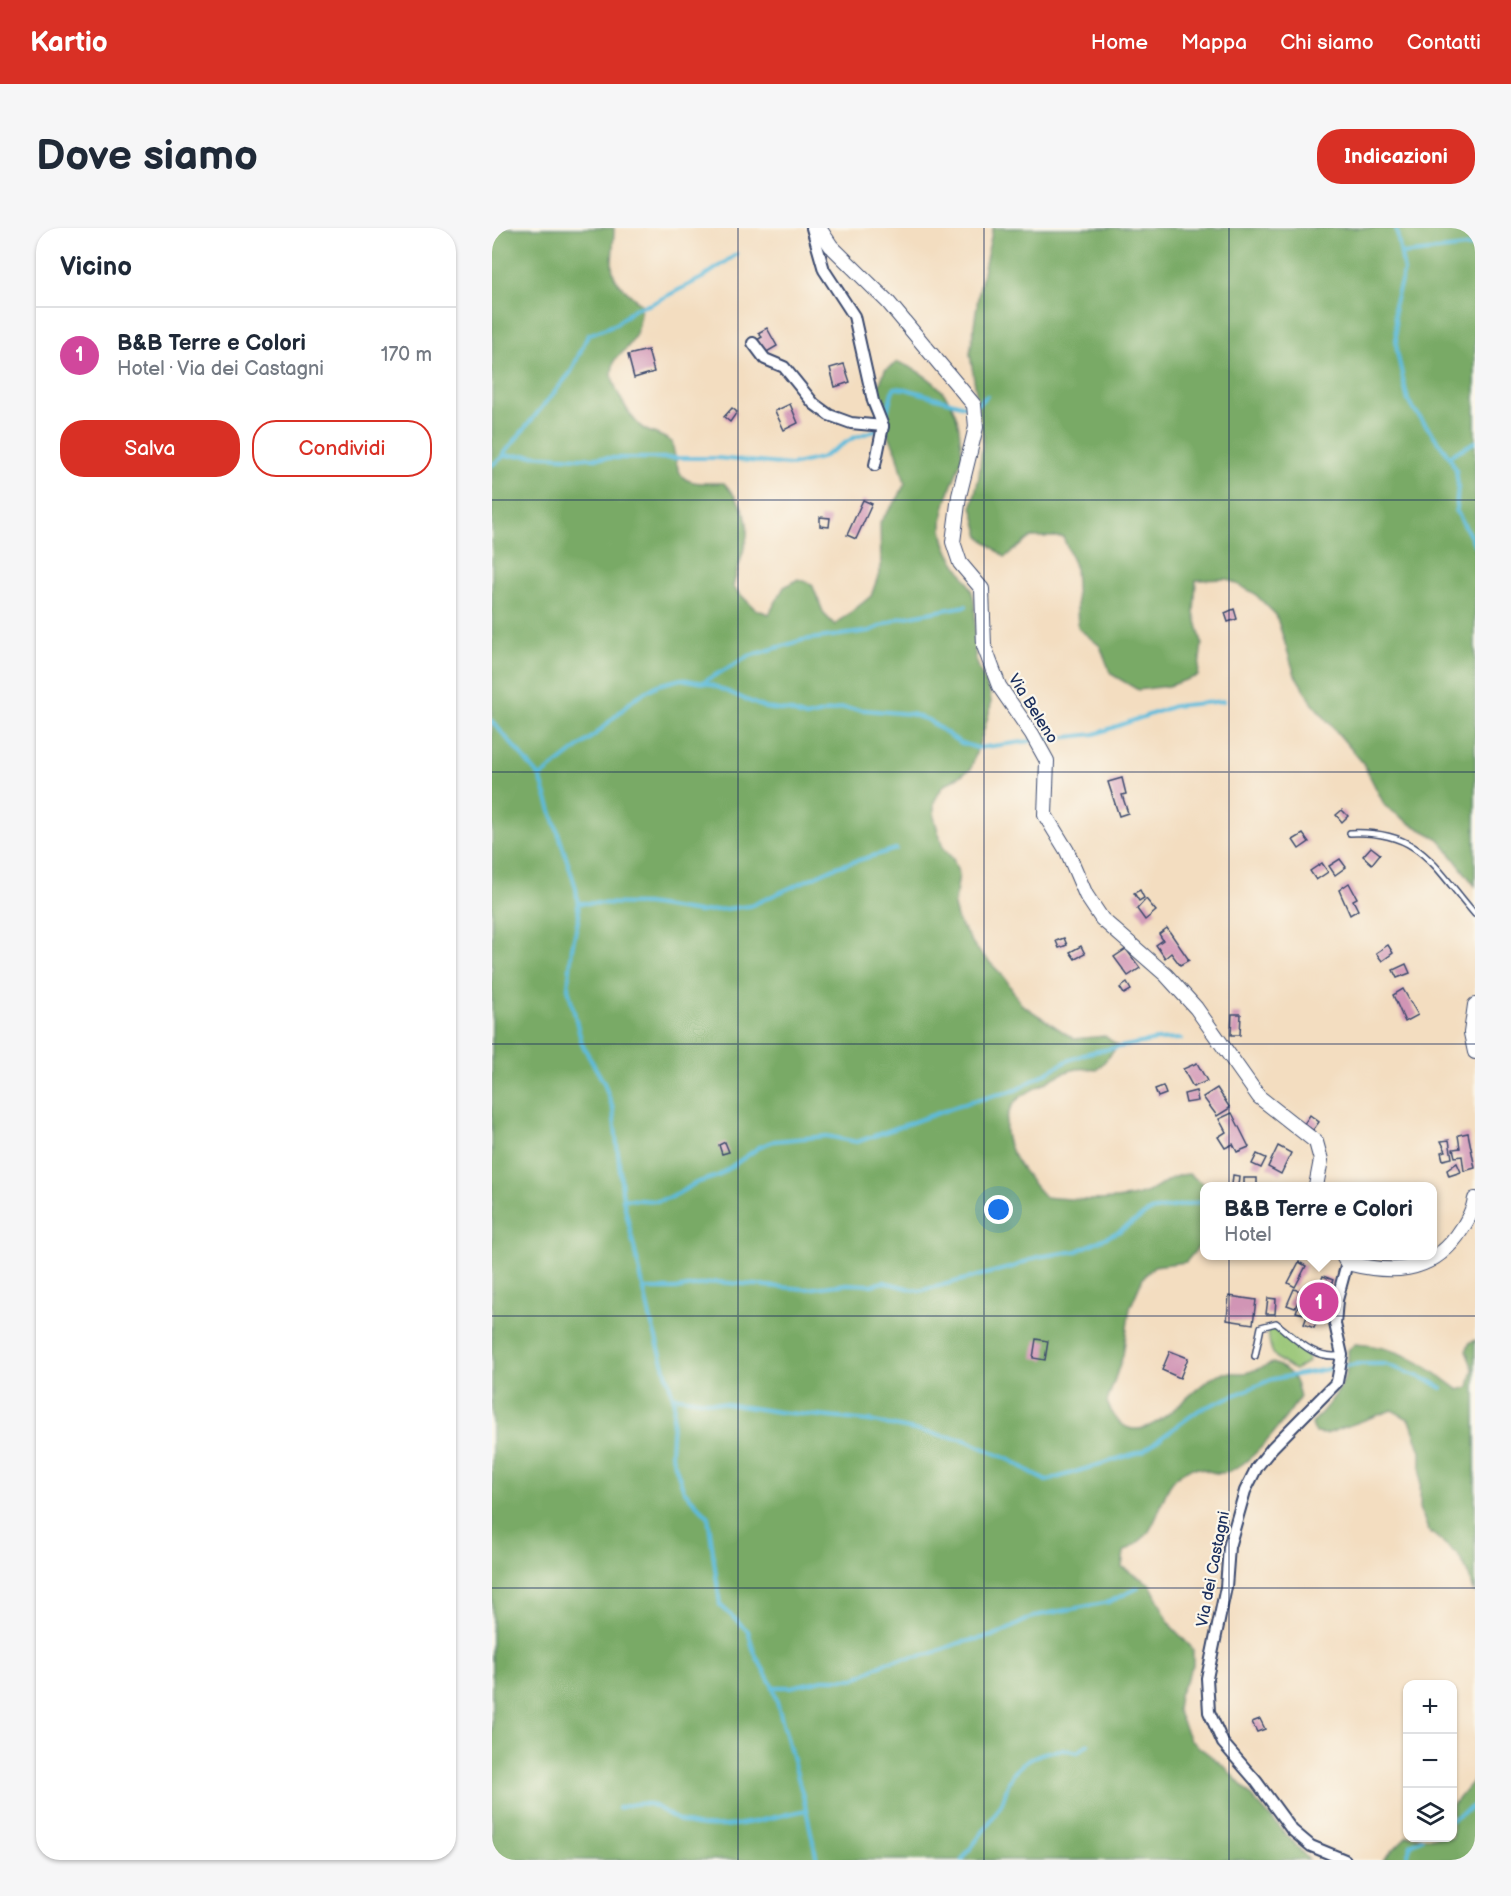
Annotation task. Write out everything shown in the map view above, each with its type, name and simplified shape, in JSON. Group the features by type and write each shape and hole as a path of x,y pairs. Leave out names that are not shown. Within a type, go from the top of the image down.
{"street":[{"path":"812,228 824,270 854,316 873,401 883,426 875,465"},
{"name":"Via Beleno","path":"819,228 831,246 888,302 974,405 976,427 959,496 953,542 960,563 982,589 984,646 999,686 1032,734 1047,761 1045,815 1067,851 1086,895 1102,919 1174,983 1196,1008 1259,1097 1316,1142 1321,1160 1317,1182"},
{"path":"753,343 765,359 784,367 814,404 829,415 851,423 883,426"},
{"path":"1475,1005 1471,1034 1475,1052"},
{"path":"1437,1258 1456,1238 1469,1217 1475,1198"},
{"name":"Via dei Castagni","path":"1345,1260 1335,1324 1342,1355 1337,1382 1272,1448 1257,1467 1245,1491 1228,1547 1226,1587 1207,1678 1209,1712 1223,1743 1256,1781 1292,1830 1311,1846 1345,1860"},
{"path":"1351,1260 1409,1269 1433,1260"}],"lane":[{"path":"1350,833 1383,834 1422,851 1475,914"},
{"path":"1255,1356 1260,1327 1268,1323 1276,1323 1319,1354 1330,1358 1342,1355"}],"green space":[{"path":"492,228 614,228 612,264 615,278 641,304 636,335 628,347 615,359 612,373 615,387 635,421 646,430 672,442 677,467 685,479 699,483 724,483 736,498 747,522 747,533 733,587 755,609 769,614 784,587 798,579 812,584 824,614 835,625 871,596 881,568 880,522 898,498 905,483 897,453 873,401 885,370 898,362 922,374 941,390 954,411 962,455 945,506 943,535 948,551 972,592 975,609 976,660 991,703 971,769 943,786 934,802 934,817 943,848 953,859 959,875 954,906 958,921 976,948 1005,978 1021,1004 1074,1039 1105,1036 1118,1046 1097,1070 1083,1068 1064,1073 1017,1100 1008,1116 1006,1129 1008,1141 1020,1166 1045,1197 1083,1200 1125,1198 1148,1192 1171,1178 1189,1174 1200,1182 1200,1245 1186,1262 1154,1266 1143,1278 1130,1308 1123,1355 1107,1402 1118,1421 1131,1429 1145,1428 1174,1409 1215,1376 1225,1373 1250,1372 1273,1363 1292,1375 1297,1385 1300,1397 1266,1442 1244,1463 1233,1470 1222,1473 1192,1468 1173,1481 1151,1528 1141,1540 1124,1552 1122,1567 1150,1584 1171,1626 1193,1649 1193,1665 1179,1695 1177,1710 1190,1740 1225,1767 1309,1860 492,1860"},
{"path":"993,228 1475,228 1475,886 1439,839 1411,824 1385,806 1363,763 1313,704 1295,675 1276,615 1254,593 1227,579 1196,580 1194,613 1202,643 1198,676 1168,686 1138,690 1111,674 1100,646 1078,628 1075,566 1063,537 1031,537 1005,557 980,537 972,506 979,477 983,436 970,354 979,291"},
{"path":"1274,1326 1307,1353 1308,1362 1295,1370 1277,1358 1271,1349 1268,1328"},
{"path":"1475,1340 1475,1594 1468,1573 1458,1555 1428,1530 1420,1508 1421,1452 1410,1420 1392,1410 1326,1434 1315,1433 1312,1424 1339,1390 1346,1373 1348,1350 1355,1344 1385,1348 1411,1358 1459,1390 1469,1387 1473,1369 1466,1351 1470,1342"},
{"path":"1475,1778 1475,1860 1383,1860 1403,1840 1403,1842 1457,1842 1457,1799"}],"building":[{"path":"767,328 777,346 765,353 757,340 762,337 758,333"},
{"path":"648,350 654,372 634,378 628,355"},
{"path":"844,364 850,382 835,387 830,368"},
{"path":"790,404 798,423 784,430 775,411"},
{"path":"732,408 737,412 730,422 724,417"},
{"path":"863,500 872,504 856,539 847,535"},
{"path":"820,517 830,518 829,527 820,526"},
{"path":"1234,609 1237,619 1228,622 1225,613"},
{"path":"1122,778 1126,794 1122,795 1128,813 1119,816 1108,782"},
{"path":"1342,810 1348,816 1342,822 1336,815"},
{"path":"1303,834 1309,842 1299,849 1293,840"},
{"path":"1371,847 1380,854 1372,864 1363,856"},
{"path":"1340,859 1346,867 1335,875 1329,866"},
{"path":"1322,863 1328,872 1316,880 1310,871"},
{"path":"1349,883 1357,898 1353,900 1358,910 1350,915 1339,890"},
{"path":"1140,890 1144,898 1139,901 1134,893"},
{"path":"1146,899 1156,911 1145,920 1137,909"},
{"path":"1167,928 1189,960 1180,965 1171,953 1165,958 1156,945 1163,940 1159,934"},
{"path":"1064,938 1067,945 1059,948 1056,941"},
{"path":"1388,945 1393,953 1382,961 1376,953"},
{"path":"1081,946 1085,954 1075,959 1070,952"},
{"path":"1126,949 1140,968 1128,976 1114,957"},
{"path":"1406,964 1410,973 1397,978 1393,970"},
{"path":"1127,983 1131,990 1124,994 1120,988"},
{"path":"1403,989 1418,1015 1405,1022 1393,995"},
{"path":"1232,1014 1241,1014 1240,1035 1231,1035"},
{"path":"1197,1063 1207,1081 1193,1087 1183,1069"},
{"path":"1163,1086 1166,1094 1158,1097 1155,1089"},
{"path":"1217,1088 1230,1108 1217,1116 1203,1097"},
{"path":"1196,1091 1198,1101 1186,1103 1184,1094"},
{"path":"1232,1113 1249,1147 1237,1152 1233,1144 1225,1148 1218,1137 1226,1132 1219,1119"},
{"path":"1310,1115 1319,1122 1313,1130 1304,1124"},
{"path":"1468,1133 1475,1168 1464,1171 1462,1156 1455,1157 1453,1149 1460,1148 1458,1135"},
{"path":"1449,1140 1452,1158 1443,1160 1441,1152 1446,1151 1441,1141"},
{"path":"725,1142 729,1152 722,1154 719,1145"},
{"path":"1278,1146 1291,1153 1281,1174 1268,1167"},
{"path":"1257,1154 1266,1158 1261,1168 1252,1164"},
{"path":"1457,1163 1461,1172 1449,1176 1447,1170"},
{"path":"1233,1175 1239,1176 1238,1182 1232,1182"},
{"path":"1244,1178 1257,1178 1257,1182 1244,1182"},
{"path":"1299,1262 1306,1266 1295,1287 1288,1283"},
{"path":"1323,1276 1333,1280 1314,1328 1304,1324"},
{"path":"1294,1289 1302,1292 1295,1308 1287,1305"},
{"path":"1229,1296 1256,1300 1253,1324 1227,1320"},
{"path":"1268,1298 1276,1299 1275,1314 1266,1314"},
{"path":"1299,1304 1306,1306 1304,1314 1296,1312"},
{"path":"1036,1339 1048,1341 1045,1360 1033,1358"},
{"path":"1170,1351 1188,1358 1180,1378 1162,1370"},
{"path":"1260,1719 1265,1729 1257,1732 1252,1722"}],"waterway":[{"path":"1396,228 1404,271 1394,306 1397,352 1408,401 1449,456 1456,470 1458,485 1456,510 1475,545"},
{"path":"1402,254 1475,246"},
{"path":"502,456 571,372 588,335 616,324 634,309 651,304 702,278 737,254"},
{"path":"884,425 895,388 906,389 971,408"},
{"path":"978,404 987,396"},
{"path":"492,465 504,456 529,455 580,458 717,458 791,465 821,458 853,438 879,429"},
{"path":"1449,456 1475,442"},
{"path":"703,682 749,656 803,640 870,631 900,618 966,606"},
{"path":"540,777 597,733 635,698 658,685 681,679 710,684 765,708 789,711 806,717 842,708 911,714 928,720 959,742 977,748 1031,741"},
{"path":"1039,740 1095,734 1174,706 1224,701"},
{"path":"492,721 540,777 576,888 579,916 572,948 568,988 582,1044 604,1083 613,1109 623,1199 651,1321 674,1400 671,1453 684,1491 708,1516 720,1605 748,1631 754,1652 773,1687 804,1800 817,1860"},
{"path":"578,903 646,904 699,912 750,906 836,867 896,849"},
{"path":"623,1199 657,1201 672,1197 696,1183 718,1176 761,1146 774,1141 827,1136 857,1142 969,1102 1016,1090 1067,1061 1088,1053 1156,1040 1181,1039"},
{"path":"645,1289 675,1289 717,1282 806,1289 847,1284 871,1285 884,1282 919,1291 1013,1267 1037,1257 1077,1251 1120,1231 1150,1211 1200,1202"},
{"path":"673,1396 779,1412 869,1421 965,1440 1012,1461 1046,1481 1143,1451 1199,1410 1273,1379 1357,1364 1385,1364 1442,1388"},
{"path":"773,1687 791,1687 827,1679 855,1679 886,1662 930,1654 959,1643 997,1635 1034,1616 1109,1602 1138,1588"},
{"path":"962,1860 996,1813 1017,1769 1041,1754 1060,1750 1078,1752 1088,1744"},
{"path":"618,1808 644,1803 683,1822 709,1826 737,1825 806,1810"},
{"path":"1457,1817 1475,1805"},
{"path":"1406,1860 1411,1844 1415,1842"}],"place":[{"name":"B&B Terre e Colori","path":"1319,1302"}]}
